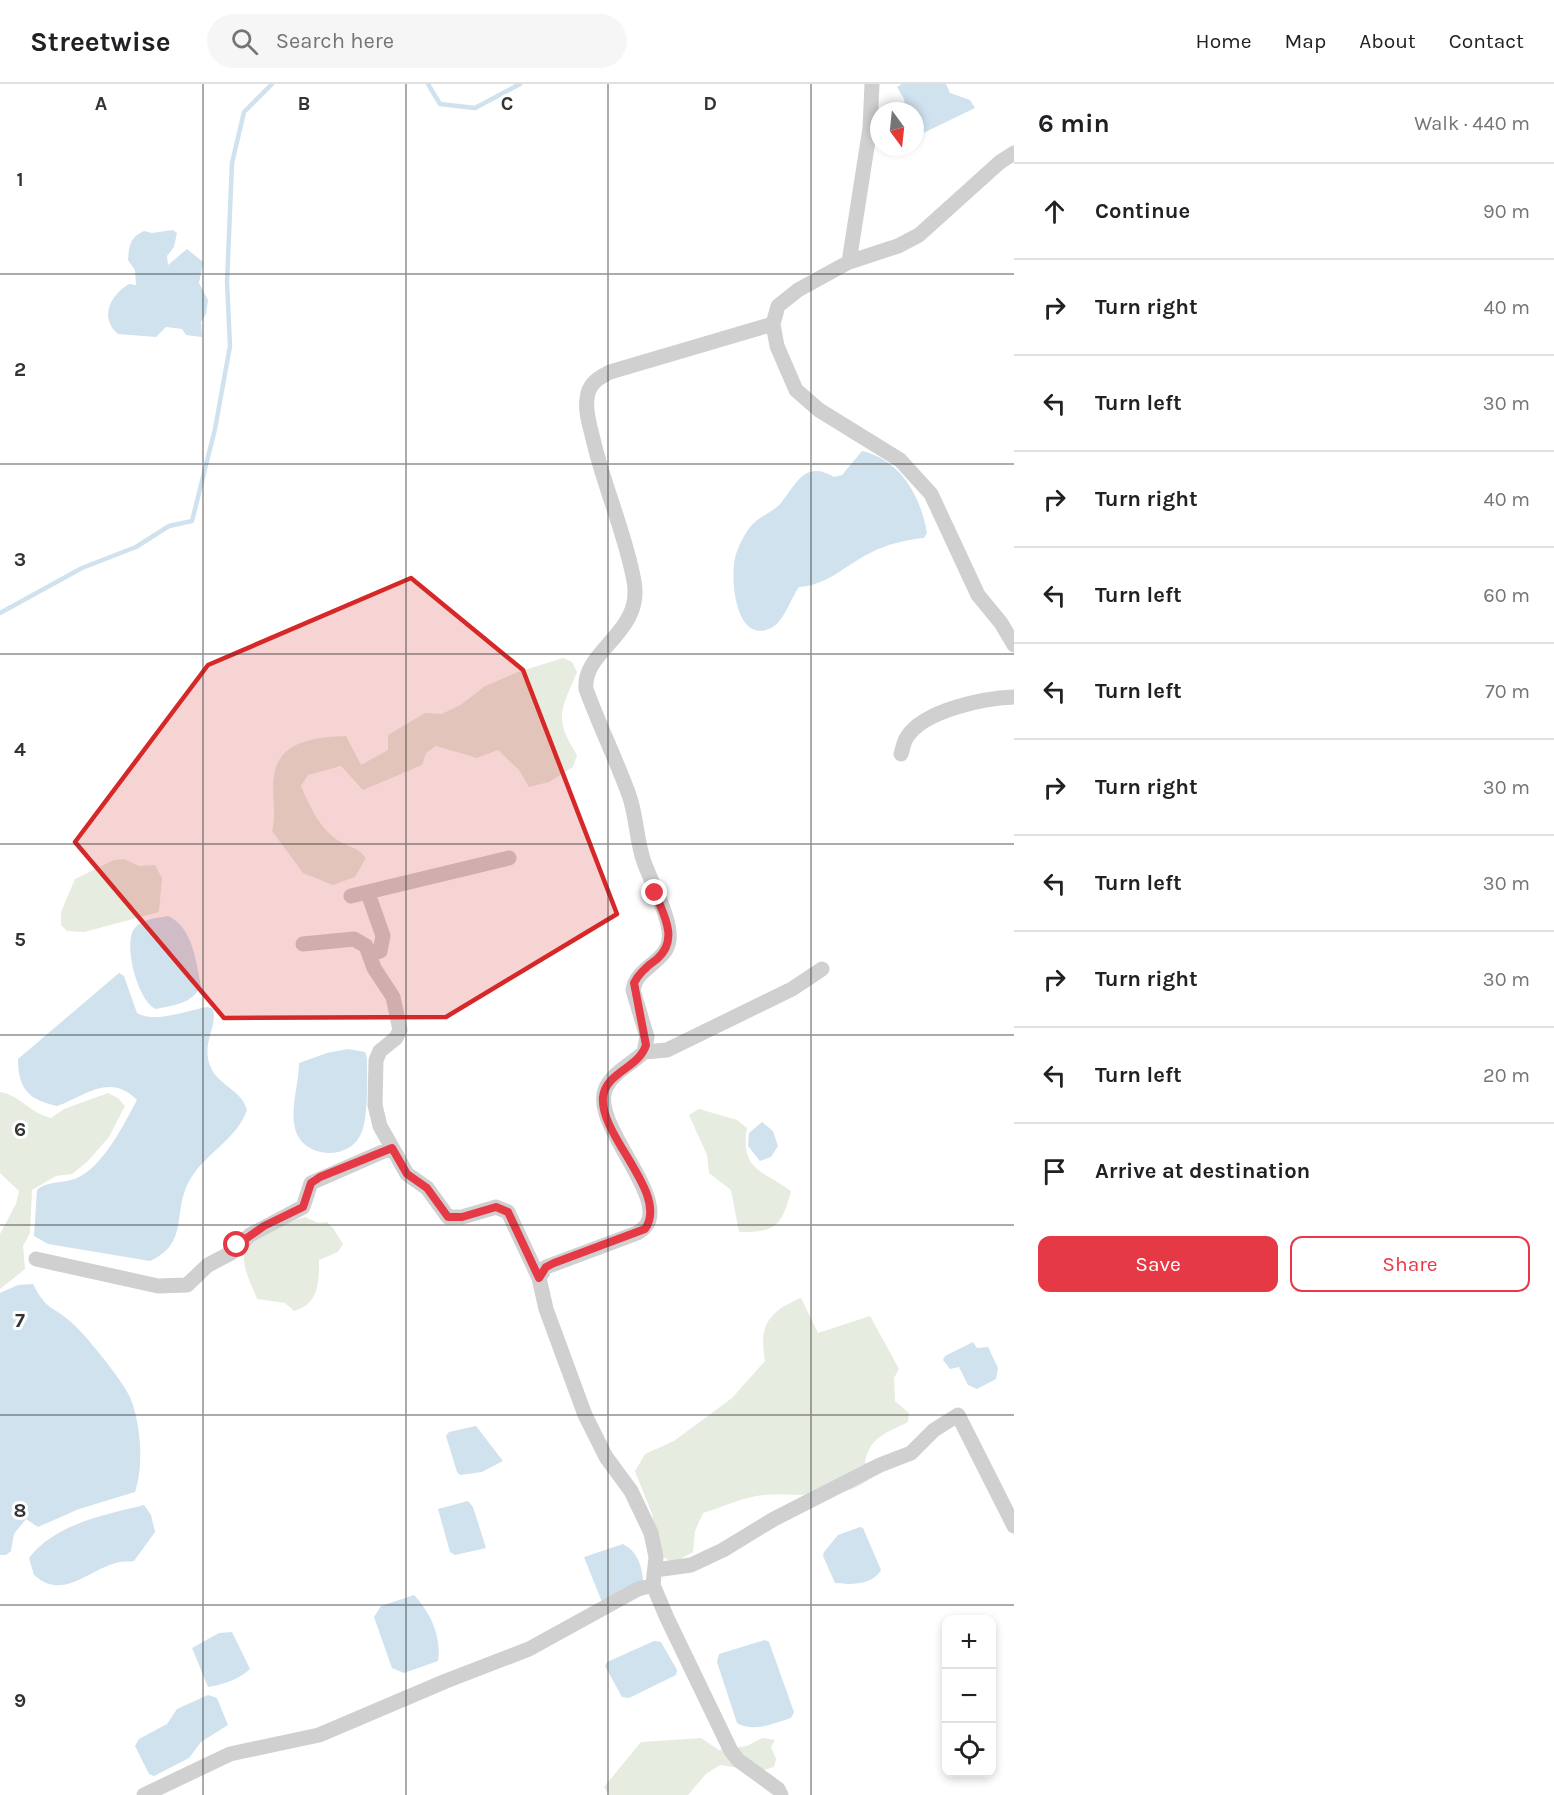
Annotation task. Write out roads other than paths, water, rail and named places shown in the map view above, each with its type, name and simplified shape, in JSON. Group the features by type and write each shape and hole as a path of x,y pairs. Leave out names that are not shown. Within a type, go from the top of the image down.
{"street":[{"path":"849,262 870,128 872,84"},
{"path":"1014,153 1000,162 919,235 898,246 849,262 798,290 778,306 773,324 777,346 790,381 796,390 819,410 900,460 931,494 978,595 1001,622 1014,645"},
{"path":"644,1052 647,1037 633,990 634,983 642,970 667,948 669,935 643,859 630,795 586,689 587,674 628,620 635,596 623,534 604,482 595,445 587,398 592,383 610,372 773,324"},
{"path":"901,754 908,735 943,711 975,702 1014,697"},
{"path":"351,896 509,858"},
{"path":"368,892 382,936 380,951 371,956"},
{"path":"303,944 354,939 366,946 398,1012 400,1030 396,1038 380,1051 376,1060 374,1083 380,1126 407,1174 427,1188 448,1217 462,1217 496,1207 508,1212 539,1278 546,1309 585,1415 606,1457 632,1491 643,1512 651,1533 656,1557 654,1577 730,1751 781,1795"},
{"path":"539,1278 546,1267 637,1233 649,1223 652,1217 649,1201 607,1116 603,1097 608,1082 644,1052 667,1050 792,989 822,969"},
{"path":"36,1259 158,1286 187,1285 208,1265 231,1253 250,1235 303,1207 311,1183 392,1148"},
{"path":"144,1795 230,1754 319,1735 349,1724 379,1708 530,1649 638,1589 654,1577 691,1565 723,1550 774,1519 880,1465 911,1453 934,1431 958,1414 1014,1526"}],"water":[{"path":"902,84 946,84 950,93 970,100 975,108 924,133 924,102 904,102 897,87"},
{"path":"173,230 177,233 174,247 167,256 168,265 187,249 203,262 199,283 208,300 206,314 201,322 202,337 186,335 182,329 166,327 156,337 118,334 112,328 108,314 112,300 117,294 129,284 136,285 135,270 128,260 131,242 144,231 152,233"},
{"path":"862,451 888,463 907,482 920,506 927,533 924,538 883,547 827,579 799,587 776,625 759,631 750,627 738,608 734,581 735,558 739,545 747,532 755,522 781,503 803,476 816,471 834,477 842,475"},
{"path":"168,916 183,928 188,937 195,956 201,986 187,1000 156,1009 143,996 138,985 131,959 131,937 134,929 141,923"},
{"path":"119,973 124,976 137,1013 162,1017 208,1007 213,1009 214,1016 207,1053 212,1070 241,1098 247,1110 236,1130 191,1178 185,1190 176,1235 163,1254 150,1261 48,1244 34,1236 37,1190 46,1185 77,1178 96,1165 112,1144 137,1100 127,1092 107,1087 87,1092 57,1106 47,1103 27,1092 20,1078 18,1059"},
{"path":"348,1049 365,1052 367,1058 367,1098 363,1129 360,1136 345,1150 324,1153 306,1145 299,1138 295,1128 294,1104 299,1063 327,1053"},
{"path":"762,1122 773,1131 778,1146 771,1157 760,1161 748,1146 749,1133"},
{"path":"33,1284 46,1303 71,1322 85,1337 126,1390 137,1419 140,1470 135,1492 79,1509 38,1527 26,1519 14,1534 11,1551 6,1555 0,1555 0,1293 18,1285"},
{"path":"973,1342 977,1348 988,1347 998,1368 996,1379 977,1389 968,1385 959,1367 950,1369 943,1360 945,1356"},
{"path":"476,1426 503,1461 482,1472 460,1475 457,1472 446,1436 449,1432"},
{"path":"468,1501 473,1507 486,1548 455,1555 450,1552 438,1509"},
{"path":"144,1505 151,1515 155,1532 134,1561 109,1565 66,1584 56,1585 45,1582 34,1575 29,1558 52,1537 81,1522"},
{"path":"863,1528 881,1570 873,1579 867,1581 854,1584 835,1583 823,1556 824,1552 838,1535"},
{"path":"623,1544 632,1550 638,1559 643,1581 602,1602 584,1557"},
{"path":"414,1595 434,1625 439,1652 438,1661 404,1673 392,1668 374,1617 381,1606"},
{"path":"232,1632 250,1669 230,1681 208,1687 192,1648 219,1633"},
{"path":"765,1640 769,1642 794,1712 791,1718 771,1724 757,1727 743,1726 737,1723 717,1662 719,1654"},
{"path":"654,1641 661,1642 677,1670 676,1675 629,1698 622,1697 605,1666 607,1662"},
{"path":"208,1695 217,1698 228,1725 201,1742 189,1758 154,1776 149,1774 135,1746 139,1739 167,1724 177,1709"}],"waterway":[{"path":"0,613 82,568 136,547 169,526 192,521 215,429 230,346 227,282 232,163 244,112 272,84"},
{"path":"428,84 440,104 475,108 520,84"}]}
